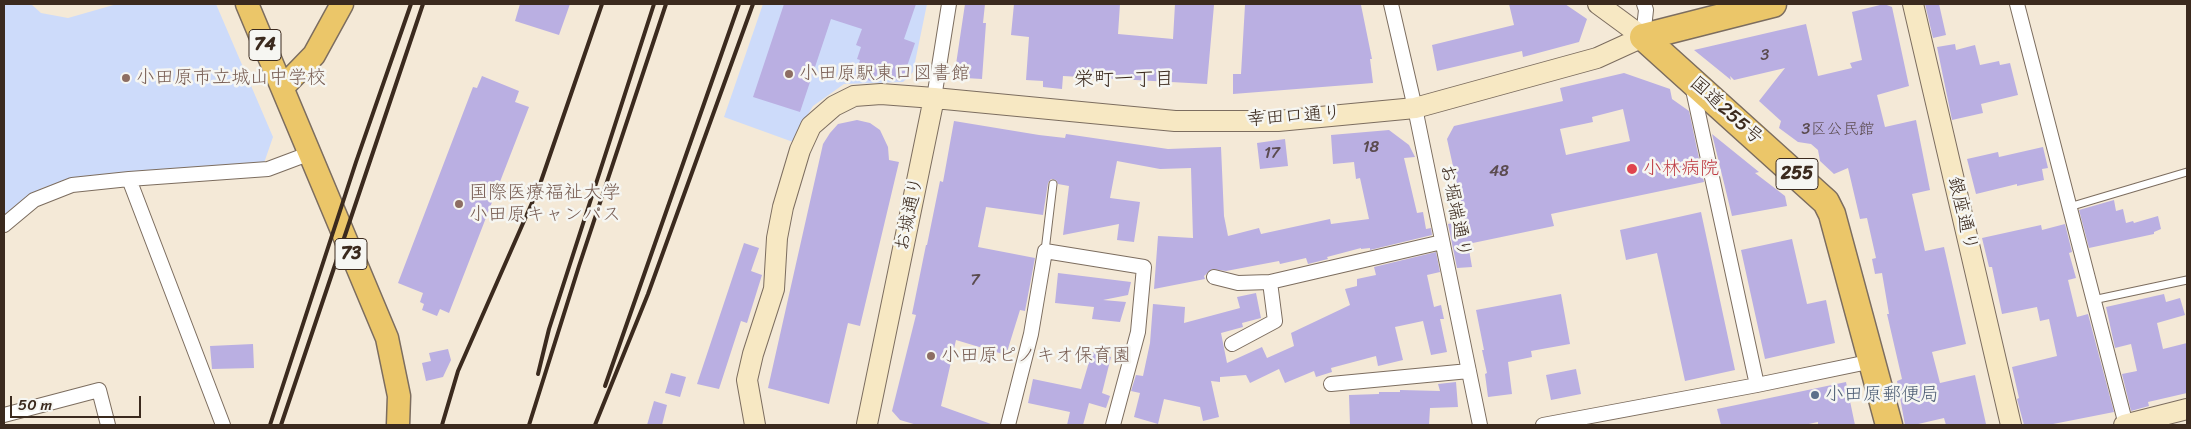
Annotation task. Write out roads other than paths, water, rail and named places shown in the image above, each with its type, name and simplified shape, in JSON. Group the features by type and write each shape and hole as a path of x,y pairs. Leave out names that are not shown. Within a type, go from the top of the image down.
{"highway":[{"path":"1642,36 1774,4"},
{"name":"国道255号","path":"1642,36 1826,202 1832,214 1889,425"}],"main road":[{"name":"74","path":"247,4 283,87"},
{"path":"283,87 314,55 342,4"},
{"name":"73","path":"283,87 308,154 387,338 398,396 398,425"}],"street":[{"name":"お城通り","path":"867,425 934,98 949,4"},
{"name":"お堀端通り","path":"1391,4 1415,108 1480,425"},
{"path":"1598,4 1642,36 1646,10 1644,4"},
{"name":"銀座通り","path":"1913,4 2011,425"},
{"path":"2017,4 2125,425 2187,409"},
{"name":"幸田口通り","path":"755,425 747,380 752,354 774,289 777,238 783,206 800,150 811,126 834,106 854,96 881,94 934,98 1175,121 1278,121 1415,108 1597,58 1642,36"},
{"path":"1691,80 1757,385"},
{"path":"4,225 34,200 72,185 268,169 308,154"},
{"path":"129,179 223,425"},
{"path":"1214,277 1238,283 1270,282 1442,242"},
{"path":"1008,425 1030,334 1045,251 1144,267 1138,332 1113,425"},
{"path":"1232,344 1275,322 1270,282"},
{"path":"1542,425 1757,385 1873,361"},
{"path":"1331,384 1468,372"},
{"path":"4,415 99,390 108,425"}],"lane":[{"path":"2069,206 2187,172"},
{"path":"1045,251 1053,184"},
{"path":"2093,300 2187,280"}],"railway":[{"path":"270,425 356,162 411,4"},
{"path":"281,425 423,4"},
{"path":"442,425 458,371 539,187 602,4"},
{"path":"538,374 549,329 654,4"},
{"path":"529,425 579,266 666,4"},
{"path":"605,386 739,4"},
{"path":"595,425 648,294 753,4"}],"place":[{"name":"小田原駅東口図書館","path":"789,74"},
{"name":"小田原市立城山中学校","path":"126,78"},
{"name":"小林病院","path":"1632,169"},
{"name":"国際医療福祉大学 小田原キャンパス","path":"459,204"},
{"name":"小田原ピノキオ保育園","path":"931,356"},
{"name":"小田原郵便局","path":"1815,395"}],"district":[{"name":"栄町一丁目","path":"1124,80"}]}
